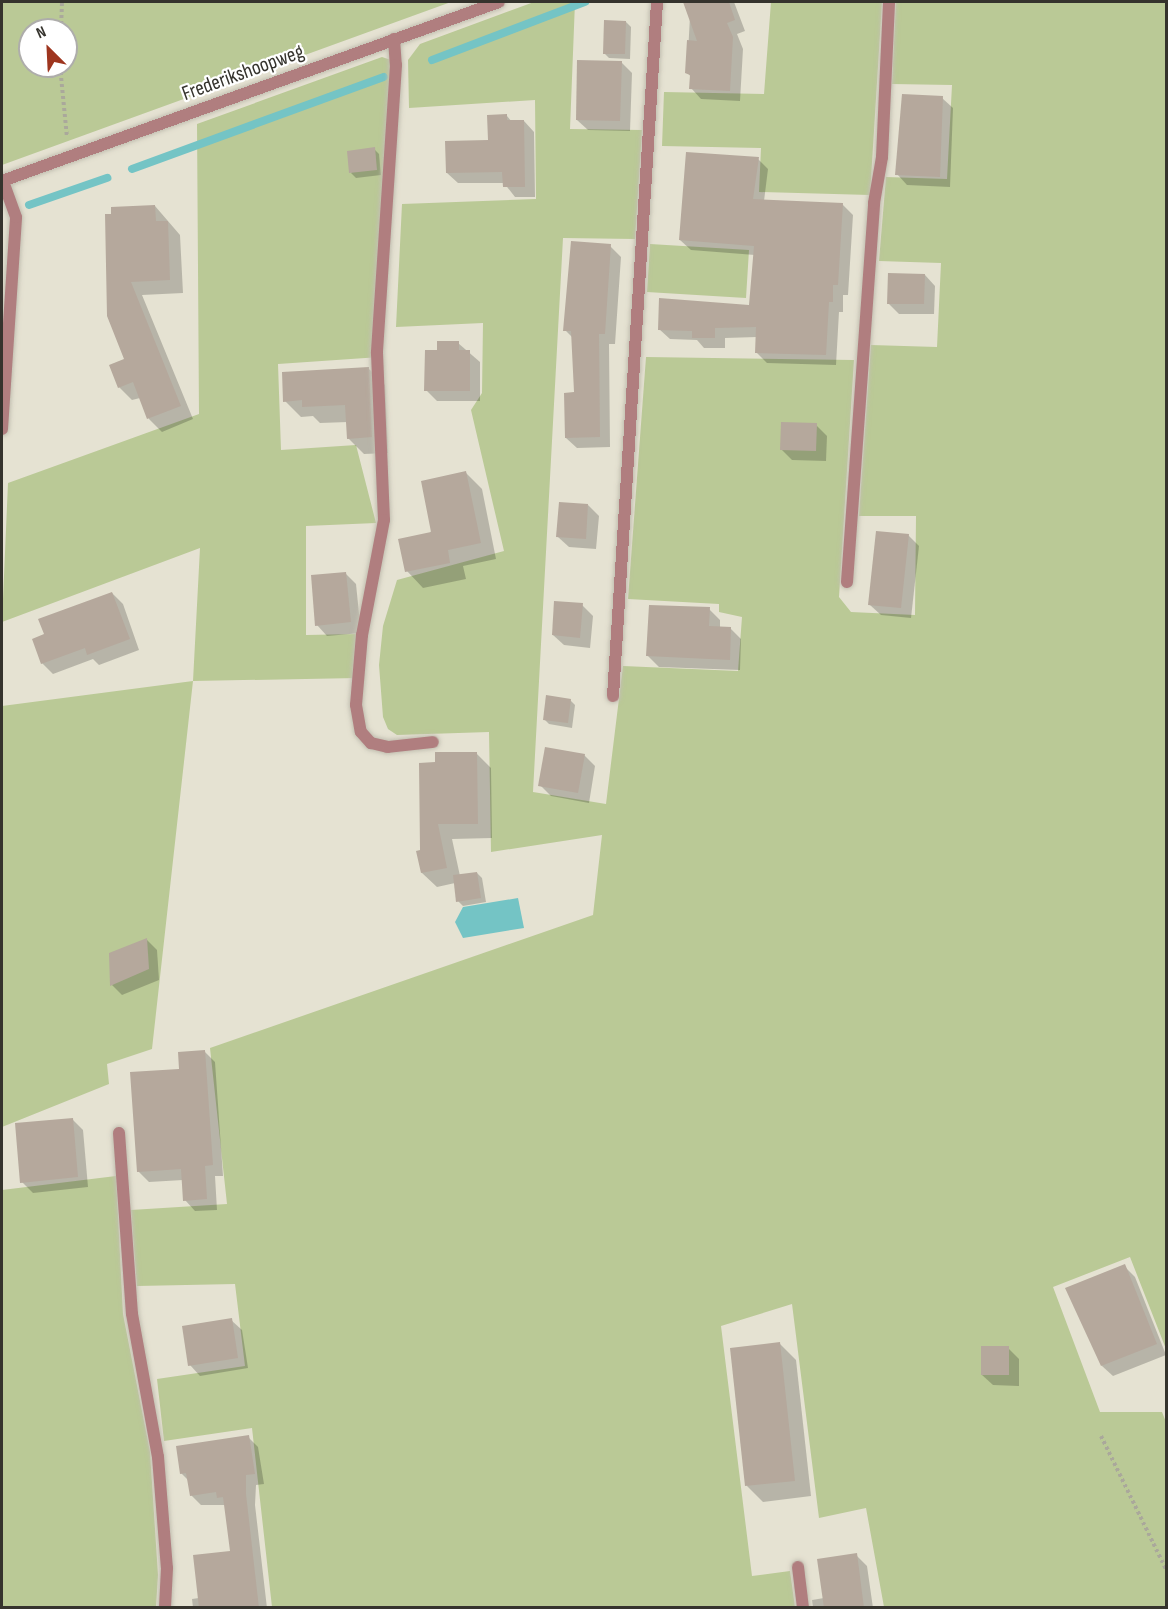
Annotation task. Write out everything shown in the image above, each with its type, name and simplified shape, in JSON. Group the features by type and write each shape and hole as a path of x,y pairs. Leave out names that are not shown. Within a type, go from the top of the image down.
{"street":[{"name":"Frederikshoopweg","path":"2,181 499,2"},
{"path":"613,696 657,2"},
{"path":"847,582 874,203 882,157 889,2"},
{"path":"394,39 396,65 377,353 384,520 362,635 356,705 361,732 371,743 388,747 433,742"},
{"path":"2,181 16,218 2,429"},
{"path":"119,1133 132,1314 158,1457 167,1568 165,1608"},
{"path":"798,1567 803,1608"}],"path":[{"path":"61,18 62,2"},
{"path":"61,78 69,157"},
{"path":"1101,1436 1167,1569"}],"green space":[{"path":"2,2 451,2 2,165"},
{"path":"534,2 575,2 570,129 642,130 635,239 563,238 533,792 606,804 623,666 738,671 742,617 719,612 719,604 628,599 646,357 854,360 839,597 851,612 915,615 916,516 859,516 871,345 937,347 941,263 879,261 886,177 947,179 952,85 892,84 896,2 1166,2 1166,1349 1130,1257 1053,1287 1100,1412 1162,1412 1166,1422 1166,1607 884,1607 866,1508 819,1518 792,1304 721,1326 752,1576 790,1571 795,1607 272,1607 252,1428 164,1441 157,1379 245,1366 235,1284 137,1286 131,1210 227,1204 210,1048 593,915 602,835 491,852 489,732 397,735 388,729 383,717 379,665 383,626 397,580 504,551 471,410 482,393 483,323 396,327 402,204 536,199 535,100 409,108 408,60 420,44"},
{"path":"771,2 882,2 870,195 759,192 761,148 662,146 664,92 764,94"},
{"path":"382,57 391,60 380,357 278,364 281,450 356,445 376,523 306,526 306,635 359,634 357,678 193,681 200,548 2,622 8,483 199,414 197,124"},
{"path":"650,244 749,250 746,298 647,292"},
{"path":"193,681 152,1049 107,1064 109,1084 2,1127 2,706"},
{"path":"116,1176 123,1314 150,1452 158,1575 156,1607 2,1607 2,1190"}],"water":[{"path":"518,898 524,928 463,938 455,922 463,907"}],"building":[{"path":"683,2 729,2 735,20 727,23 733,37 730,91 689,89 690,75 685,73 687,40 697,41"},
{"path":"604,20 626,21 625,54 603,54"},
{"path":"577,60 622,61 620,121 576,120"},
{"path":"902,94 943,96 940,177 895,175"},
{"path":"507,114 507,120 524,120 525,187 503,187 502,172 446,173 445,141 488,140 487,115"},
{"path":"375,147 377,170 349,173 347,151"},
{"path":"686,152 759,157 753,199 843,203 838,285 833,285 833,302 829,302 826,355 755,353 756,327 715,328 715,338 692,338 692,331 658,330 659,298 749,305 754,246 679,240"},
{"path":"155,205 156,221 168,221 170,280 131,282 181,406 147,419 133,382 118,388 109,365 124,359 107,316 105,214 111,214 111,207"},
{"path":"571,241 611,244 605,334 599,334 600,437 565,438 564,393 574,392 571,331 563,331"},
{"path":"888,273 925,274 924,304 887,304"},
{"path":"437,341 459,341 459,350 470,350 470,391 424,391 425,350 437,350"},
{"path":"369,367 372,437 347,439 345,405 302,407 302,400 283,402 282,372"},
{"path":"781,422 817,423 816,451 780,450"},
{"path":"466,471 481,543 448,550 450,563 405,572 398,539 431,532 421,481"},
{"path":"559,502 588,504 586,539 556,537"},
{"path":"876,531 909,534 901,608 868,605"},
{"path":"346,572 351,622 315,626 311,575"},
{"path":"112,592 130,639 87,655 85,648 41,664 32,639 44,634 38,619"},
{"path":"554,601 583,603 580,638 552,635"},
{"path":"649,605 710,607 709,626 731,627 730,660 646,656"},
{"path":"546,695 571,699 568,723 543,720"},
{"path":"545,747 585,754 578,793 538,786"},
{"path":"435,752 477,752 478,824 438,824 447,868 421,873 416,851 420,850 419,763 435,762"},
{"path":"477,872 481,898 456,902 453,875"},
{"path":"147,938 149,969 110,986 109,953"},
{"path":"205,1050 213,1165 205,1166 207,1199 183,1201 181,1169 137,1172 130,1072 179,1069 178,1052"},
{"path":"73,1118 78,1177 20,1183 15,1123"},
{"path":"1125,1264 1157,1344 1101,1366 1065,1288"},
{"path":"232,1318 238,1358 188,1366 182,1326"},
{"path":"780,1342 795,1481 745,1486 730,1348"},
{"path":"981,1346 1009,1346 1009,1375 981,1375"},
{"path":"249,1435 255,1474 246,1475 246,1494 259,1608 199,1608 193,1555 230,1551 223,1497 217,1498 216,1492 190,1496 186,1473 180,1474 176,1446"},
{"path":"857,1553 864,1608 824,1608 817,1559"}],"waterway":[{"path":"432,60 585,2"},
{"path":"132,169 384,77"},
{"path":"29,205 107,178"}]}
